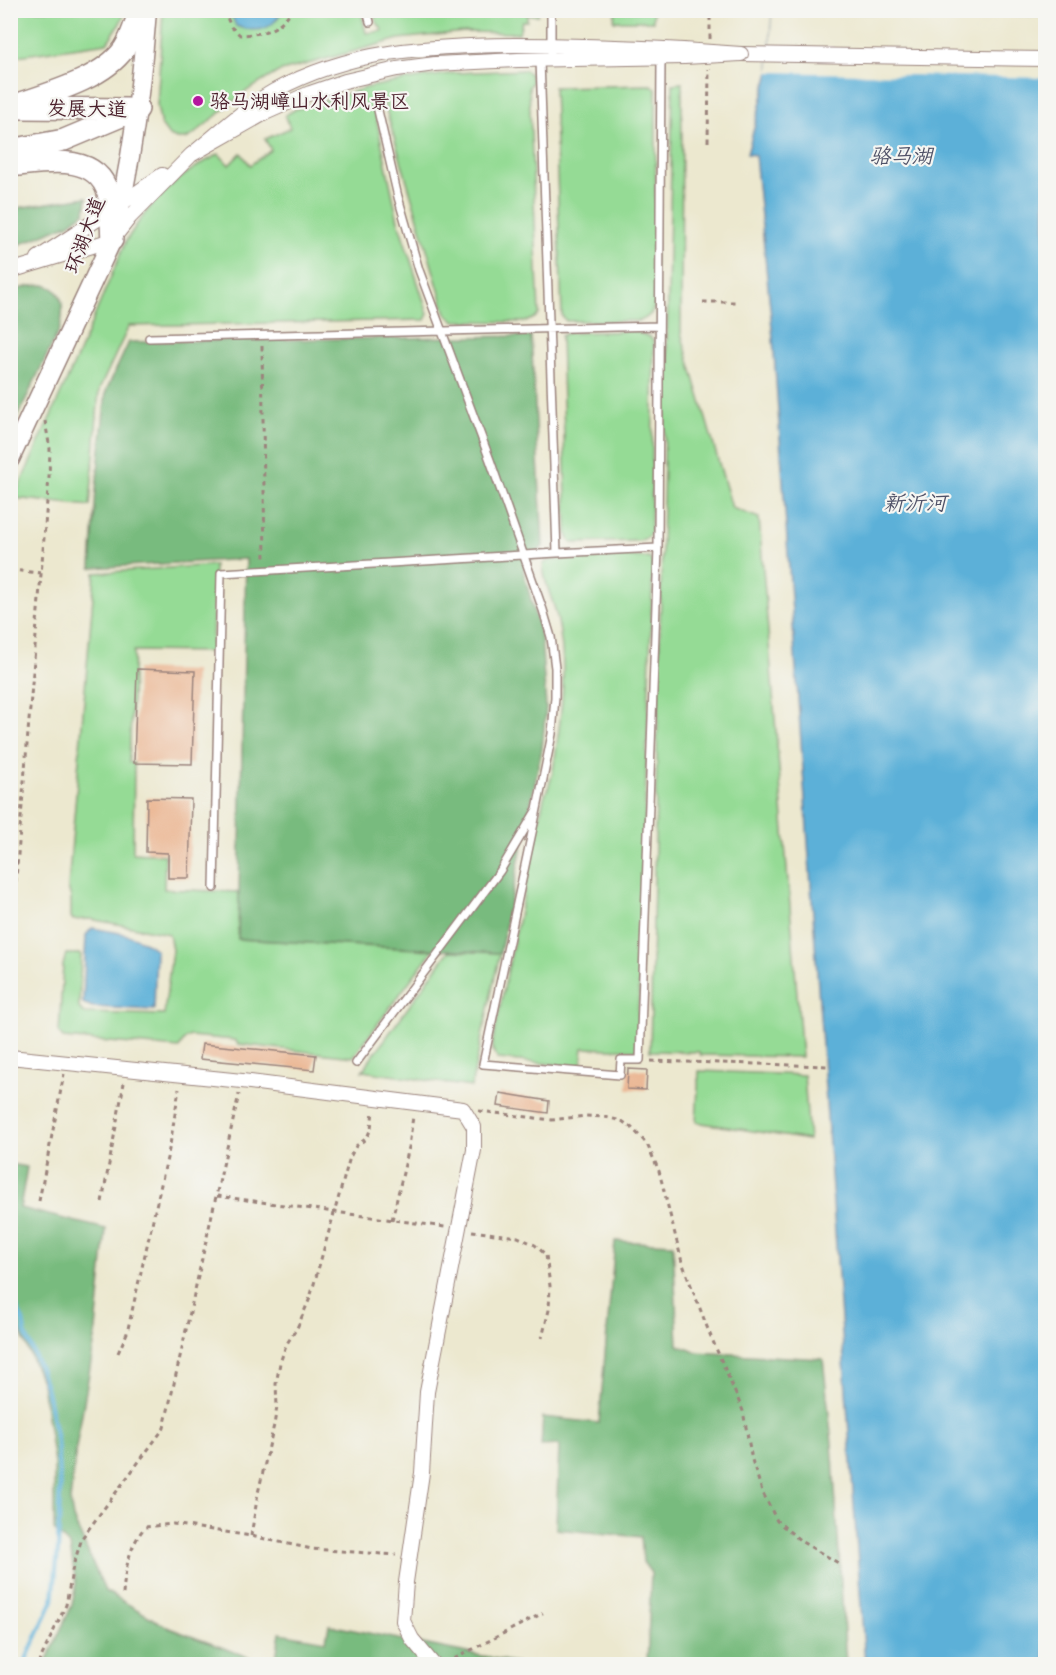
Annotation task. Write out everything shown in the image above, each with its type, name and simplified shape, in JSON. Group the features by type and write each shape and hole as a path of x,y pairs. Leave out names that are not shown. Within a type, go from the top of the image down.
{"main road":[{"path":"10,107 87,78 106,68 123,50 140,10"},
{"name":"环湖大道","path":"115,208 130,165 138,109 147,10"},
{"name":"发展大道","path":"10,107 138,109"},
{"name":"发展大道","path":"10,150 64,140 138,109"},
{"path":"10,166 46,163 79,164 93,170 103,182 115,208 112,240"},
{"name":"环湖大道","path":"10,459 112,240"}],"street":[{"path":"27,266 191,155 273,92 313,72 384,53 458,45 546,52 1046,59"},
{"path":"421,48 423,65"},
{"path":"10,271 112,240 130,217 191,155 265,113 310,93 345,81 387,71 546,52"},
{"path":"384,53 387,71"},
{"path":"10,1057 242,1081 463,1109 474,1127 474,1150 427,1392 422,1473 403,1621 412,1639 433,1665"}],"lane":[{"path":"367,10 369,22"},
{"path":"550,10 546,52 549,329 557,553"},
{"path":"377,106 398,197 419,270 524,555 551,637 555,668 554,714 537,809 483,1064 620,1075 621,1060 640,1060 658,548 661,53"},
{"path":"149,338 659,326"},
{"path":"213,888 221,573 658,548"},
{"path":"356,1063 500,871 537,809"}],"path":[{"path":"224,10 231,27 240,35 264,34 287,18 292,10"},
{"path":"710,10 710,46"},
{"path":"708,142 709,58"},
{"path":"703,302 736,302"},
{"path":"262,335 265,570"},
{"path":"10,899 15,891 50,449 46,421 38,399"},
{"path":"10,570 41,573"},
{"path":"10,825 20,827"},
{"path":"640,1060 830,1066"},
{"path":"39,1201 66,1064"},
{"path":"102,1202 127,1070"},
{"path":"118,1353 127,1333 165,1167 181,1075"},
{"path":"38,1665 66,1605 73,1566 82,1538 164,1428 242,1081"},
{"path":"251,1536 258,1493 274,1425 277,1407 276,1384 280,1363 286,1345 297,1328 310,1298 350,1157 356,1146 367,1138 371,1128 375,1098"},
{"path":"392,1220 409,1147 415,1103"},
{"path":"463,1109 552,1120 585,1116 605,1117 622,1121 647,1144 659,1171 682,1262 743,1411 752,1460 762,1491 777,1521 802,1542 840,1563"},
{"path":"216,1196 518,1237 535,1245 546,1255 549,1310 542,1338"},
{"path":"123,1594 126,1567 137,1537 145,1527 173,1524 251,1536 312,1549 410,1556"},
{"path":"444,1665 543,1613"}],"green space":[{"path":"11,10 126,11 107,43 11,57"},
{"path":"163,11 361,11 366,33 383,31 376,21 374,11 538,11 538,15 527,15 527,21 522,21 519,33 464,32 399,39 278,72 245,92 193,135 186,139 177,139 169,136 161,125 157,106"},
{"path":"615,11 653,11 653,21 614,21"},
{"path":"525,70 530,74 532,82 529,87 539,314 535,318 521,322 455,321 446,314 382,96 372,98 398,221 428,314 425,320 129,326 99,390 90,506 14,498 126,241 155,201 177,180 219,154 229,165 241,153 250,165 271,150 265,139 290,128 285,115 296,109 369,87 418,78 455,73"},
{"path":"682,83 681,333 732,508 759,518 802,1057 700,1055 699,1052 650,1051 673,84"},
{"path":"651,85 656,89 655,303 653,309 640,321 566,321 562,316 554,87"},
{"path":"87,197 85,212 69,224 11,248 11,209"},
{"path":"44,285 54,289 62,302 60,328 11,430 11,291"},
{"path":"634,331 650,337 654,342 651,532 647,538 639,541 573,543 567,534 561,336 567,333"},
{"path":"531,336 543,546 523,570 541,637 546,707 542,749 500,953 238,939 246,559 91,568 106,391 129,342"},
{"path":"631,556 649,558 653,563 637,1050 583,1048 581,1067 498,1059 493,1051 493,1041 544,797 553,772 561,712 562,649 557,617 543,564 549,560"},
{"path":"214,565 212,652 134,651 129,762 134,763 133,853 165,855 164,889 239,892 238,939 433,950 353,1057 238,1044 235,1040 190,1036 179,1048 63,1038 59,1033 63,965 66,954 81,954 79,1008 84,1013 164,1015 172,950 169,934 90,919 73,920 71,917 71,898 68,887 95,573"},
{"path":"449,951 500,953 471,1087 362,1071"},
{"path":"699,1071 804,1075 809,1140 696,1122"},
{"path":"10,1164 27,1167 20,1208 106,1229 95,1339 76,1448 70,1501 73,1518 105,1591 169,1628 267,1664 45,1664 72,1605 76,1584 70,1546 54,1530 54,1464 42,1383 11,1309"},
{"path":"615,1241 673,1244 678,1345 695,1352 823,1359 832,1443 846,1664 647,1664 651,1573 643,1562 641,1537 556,1529 559,1445 541,1446 543,1417 599,1423"},
{"path":"329,1625 521,1664 275,1664 280,1633 326,1641"}],"water":[{"path":"230,10 282,11 268,27 250,30 236,26"},
{"name":"新沂河","path":"772,11 1045,11 1045,1664 865,1664 773,338 755,155 747,154 769,72"},
{"path":"92,928 133,937 156,950 154,1010 92,1007 83,1003 86,935"}],"pier":[{"path":"772,12 1045,16 1045,78 769,72"}],"building":[{"path":"137,669 195,671 192,764 134,763"},
{"path":"147,798 191,799 189,878 168,878 168,853 146,852"},
{"path":"202,1044 316,1055 314,1070 200,1059"},
{"path":"628,1069 647,1070 646,1090 627,1089"},
{"path":"500,1093 549,1101 548,1113 498,1106"}],"waterway":[{"path":"10,1293 23,1321 25,1333 47,1391 57,1441 60,1488 58,1549 53,1600 24,1664"}],"place":[{"name":"骆马湖嶂山水利风景区","path":"198,101"}],"water label":[{"name":"骆马湖","path":"901,156"}]}
